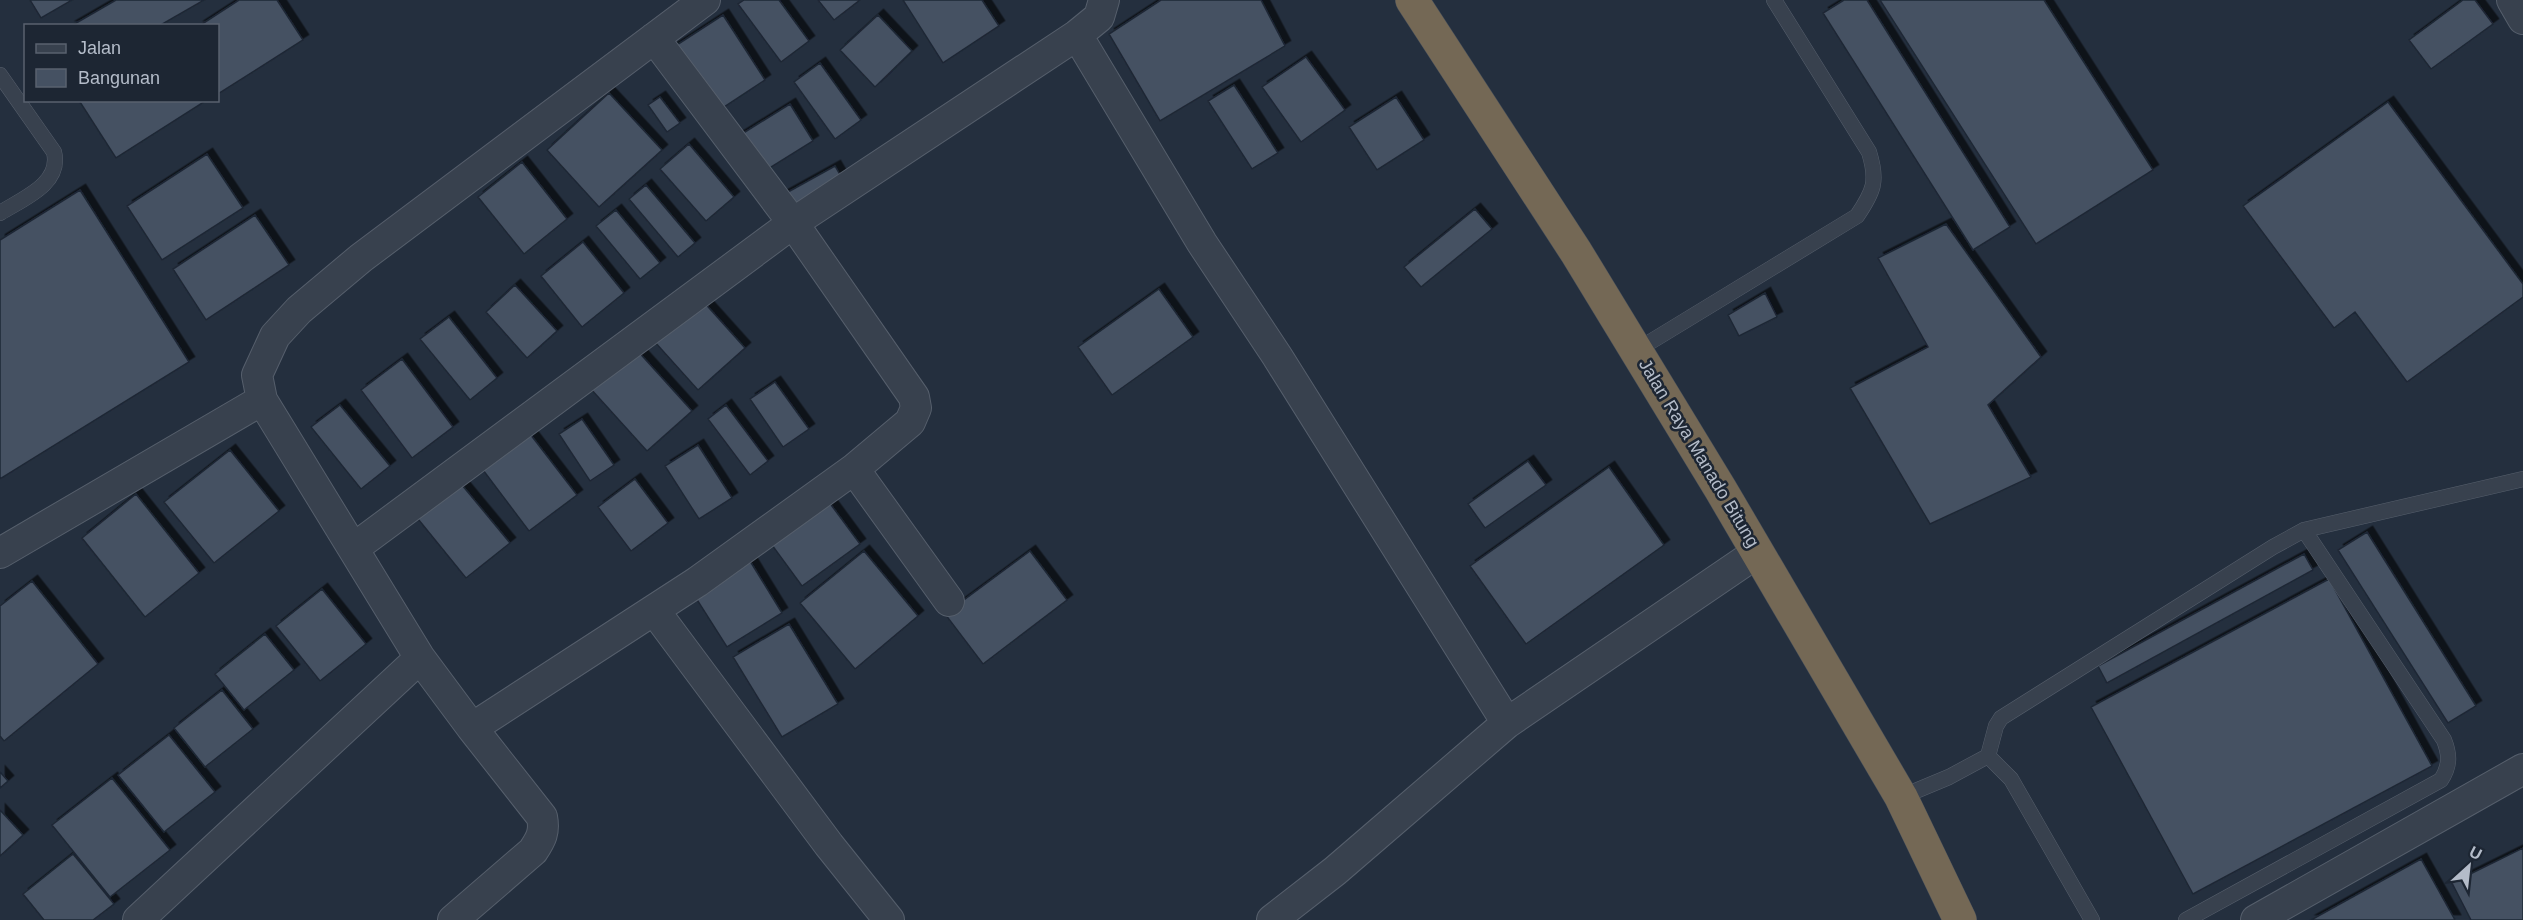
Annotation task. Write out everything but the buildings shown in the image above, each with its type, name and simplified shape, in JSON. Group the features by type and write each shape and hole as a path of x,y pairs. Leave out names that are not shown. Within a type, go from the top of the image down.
{"highway":[{"name":"Jalan Raya Manado Bitung","path":"1412,0 1576,252 1758,552 1901,797 1960,920"}],"street":[{"path":"453,920 533,851 543,837 542,817 420,658 262,400 257,375 275,336 299,310 361,258 705,0"},
{"path":"354,548 793,223 1077,35 1099,17 1104,0"},
{"path":"2512,0 2523,19"},
{"path":"1077,35 1202,243 1278,356 1507,723"},
{"path":"472,728 697,582 854,469 910,422 916,408 914,397 793,223 654,38"},
{"path":"0,553 262,400"},
{"path":"854,469 949,601"},
{"path":"1272,920 1335,871 1507,723 1758,552"},
{"path":"654,610 829,845 889,920"},
{"path":"138,920 420,658"},
{"path":"2256,920 2523,769"}],"lane":[{"path":"1637,350 1857,216 1868,200 1875,172 1869,152 1774,0"},
{"path":"0,75 54,152 56,159 48,182 0,213"},
{"path":"1901,797 1948,777 1988,756 1996,726 2001,718 2273,547 2304,530 2523,479"},
{"path":"2186,920 2441,780 2448,766 2449,752 2444,740 2304,530"},
{"path":"1988,756 2011,779 2092,920"}]}
